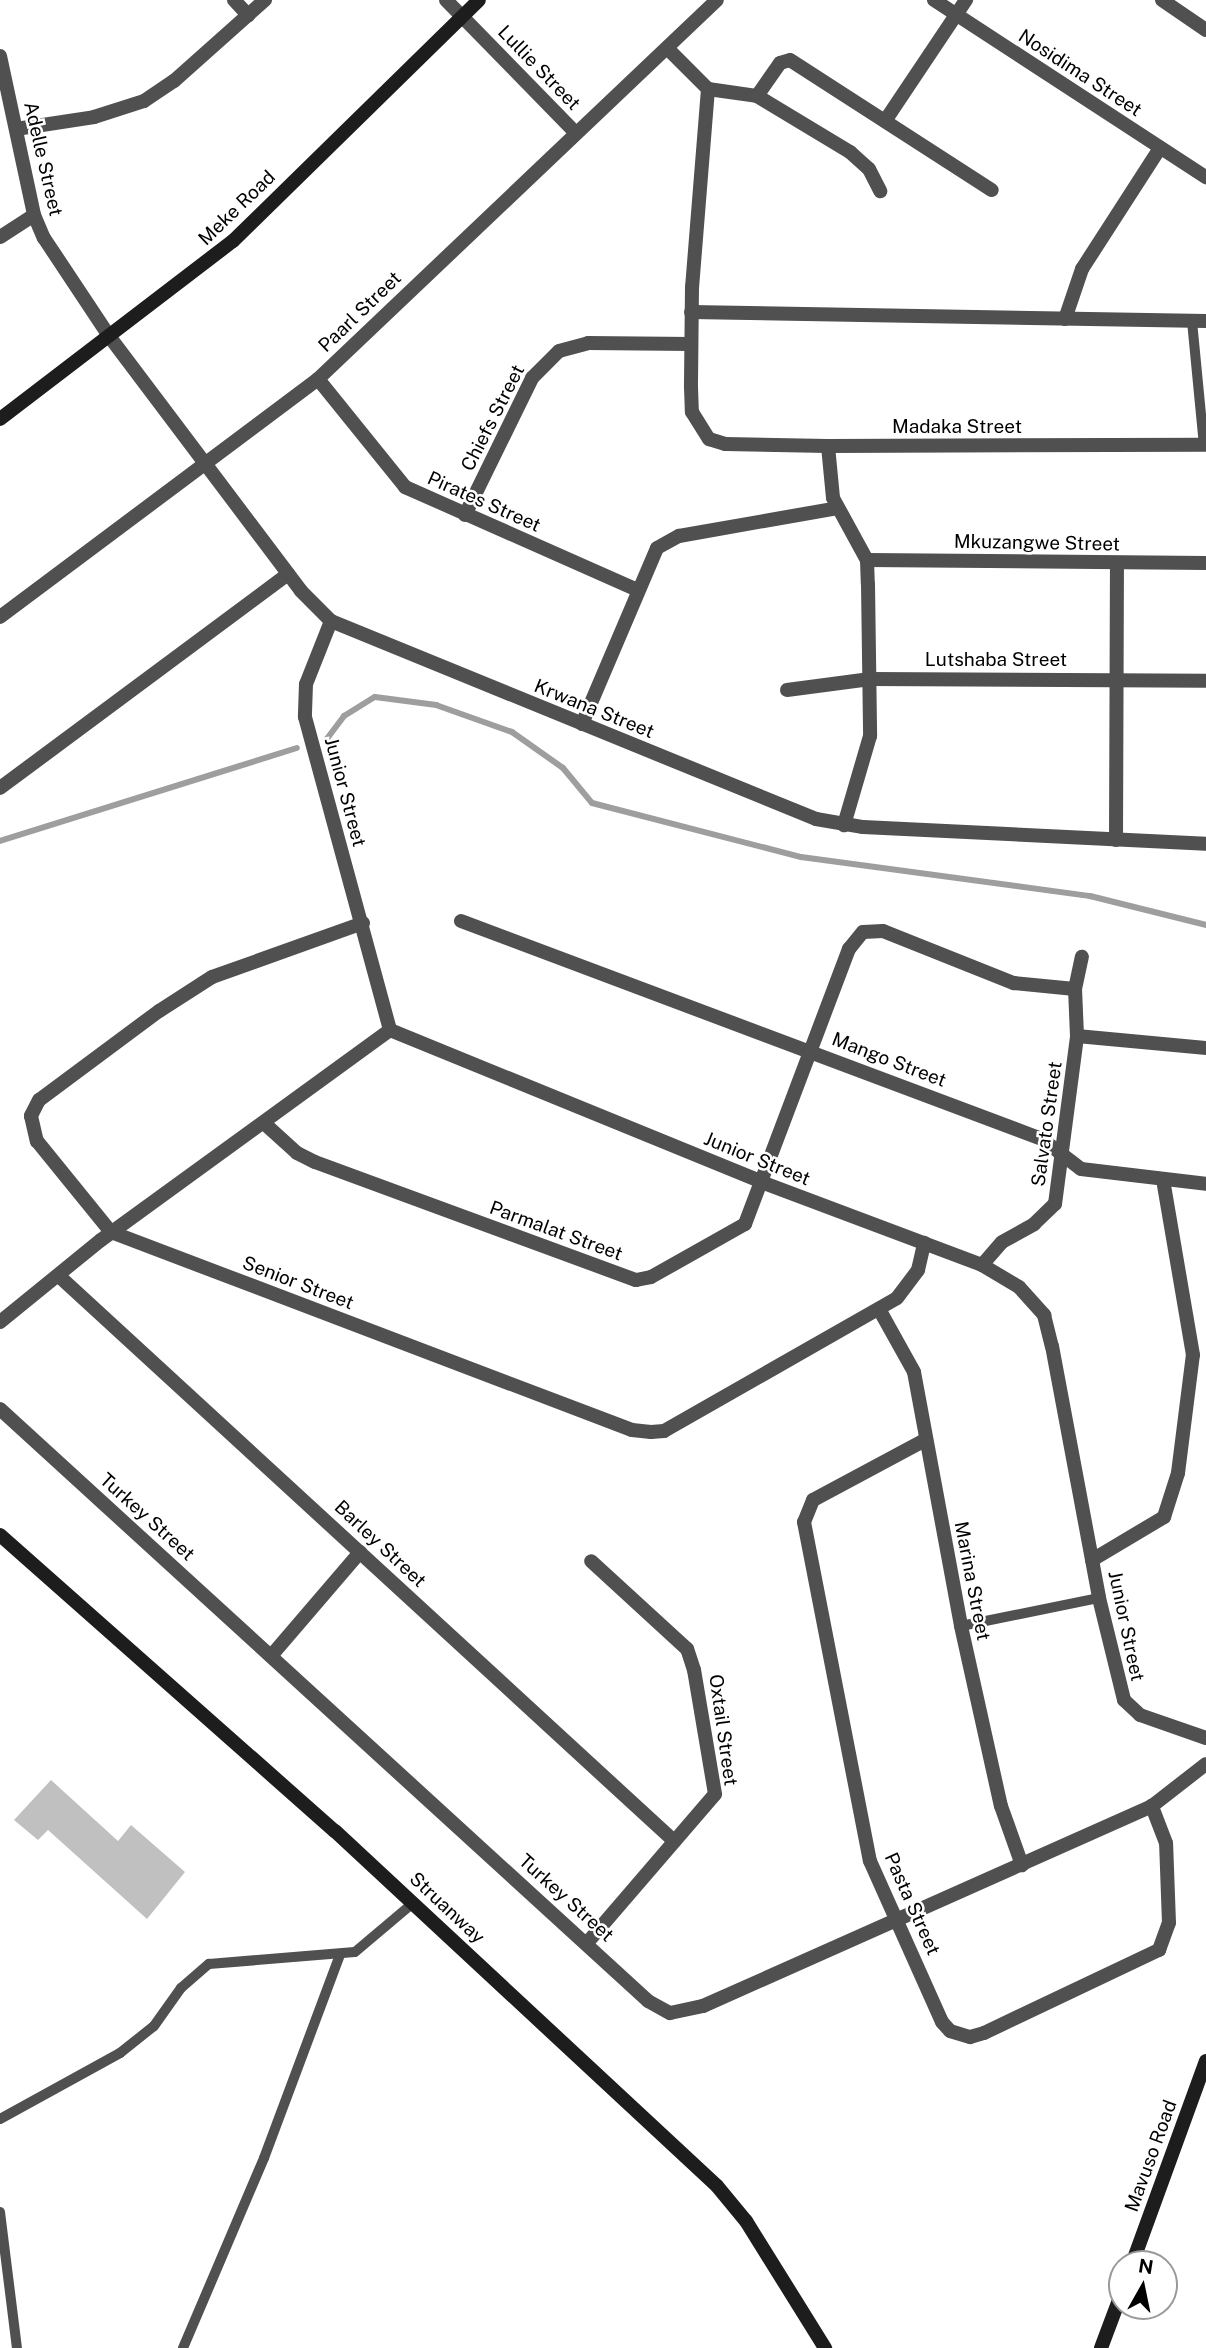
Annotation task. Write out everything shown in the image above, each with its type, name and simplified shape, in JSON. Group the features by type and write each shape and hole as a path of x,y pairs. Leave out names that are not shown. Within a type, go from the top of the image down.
{"street":[{"path":"234,0 248,15"},
{"path":"16,129 94,117 144,101 174,81 265,0"},
{"name":"Lullie Street","path":"446,0 575,132"},
{"name":"Meke Road","path":"0,419 233,241 479,0"},
{"name":"Paarl Street","path":"0,617 318,379 575,132 669,50 717,0"},
{"name":"Nosidima Street","path":"934,0 1206,177"},
{"path":"885,121 966,0"},
{"path":"1162,0 1206,30"},
{"path":"669,50 708,89 757,96 859,158 880,191"},
{"name":"Adelle Street","path":"0,55 34,215 44,238 109,336"},
{"path":"757,96 780,64 790,60 992,190"},
{"path":"691,344 691,312 708,89"},
{"path":"1065,319 1082,269 1160,148"},
{"path":"0,237 34,215"},
{"path":"691,312 1199,321"},
{"name":"Krwana Street","path":"109,336 288,574 331,621 816,819 844,825 1206,844"},
{"name":"Chiefs Street","path":"465,515 532,377 559,351 588,343 691,344"},
{"name":"Madaka Street","path":"691,344 692,412 709,439 725,444 1205,445"},
{"name":"Pirates Street","path":"318,379 391,475 465,515 637,590"},
{"path":"828,446 838,508 867,561 870,679 866,759 844,825"},
{"path":"582,723 657,548 666,541 838,508"},
{"name":"Mkuzangwe Street","path":"867,561 1206,563"},
{"path":"1116,840 1117,563"},
{"path":"0,788 288,574"},
{"name":"Junior Street","path":"331,621 306,684 305,717 318,779 363,923 390,1030 764,1183 982,1265 1019,1287 1044,1315 1099,1598 1124,1700 1140,1714 1206,1738"},
{"name":"Lutshaba Street","path":"787,690 870,679 1206,681"},
{"name":"Mango Street","path":"461,921 812,1050 1042,1139 1081,1170 1206,1184"},
{"path":"111,1232 37,1141 31,1123 39,1100 159,1011 212,977 363,923"},
{"name":"Parmalat Street","path":"265,1124 290,1148 315,1162 636,1280 651,1277 739,1230 751,1215 855,937 863,932 883,931 1014,983 1075,989"},
{"name":"Salvato Street","path":"982,1265 1002,1241 1034,1224 1055,1204 1077,1036 1075,989 1082,957"},
{"path":"0,1322 60,1277 111,1232 265,1124 390,1030"},
{"path":"1077,1036 1206,1048"},
{"path":"1092,1560 1164,1517 1178,1473 1193,1355 1163,1180"},
{"name":"Senior Street","path":"111,1232 632,1430 651,1432 664,1431 879,1309 908,1288 924,1244"},
{"name":"Barley Street","path":"60,1277 674,1841"},
{"name":"Marina Street","path":"879,1309 914,1372 961,1626 1001,1806 1022,1865"},
{"name":"Turkey Street","path":"0,1409 649,2001 670,2013 696,2009 900,1922 1152,1806 1206,1764"},
{"name":"Pasta Street","path":"926,1440 813,1500 804,1522 868,1852 942,2022 960,2035 984,2033 1140,1963 1159,1951 1169,1923 1166,1843 1152,1806"},
{"name":"Struanway","path":"0,1535 413,1903 717,2186 746,2221 825,2348"},
{"path":"271,1656 360,1552"},
{"name":"Oxtail Street","path":"587,1943 674,1841 707,1808 715,1794 691,1659 678,1639 590,1562"},
{"name":"Mavuso Road","path":"1137,2250 1206,2061"},
{"path":"1101,2348 1112,2320"}],"lane":[{"path":"1199,321 1205,445"},
{"path":"961,1626 1099,1598"},
{"path":"0,2119 120,2053 155,2026 181,1988 209,1964 247,1958 340,1955 370,1943 413,1903"},
{"path":"183,2348 264,2158 340,1955"},
{"path":"0,2212 17,2348"}],"building":[{"path":"51,1780 118,1841 131,1825 185,1872 147,1919 48,1830 38,1840 14,1820"}],"waterway":[{"path":"326,740 344,716 375,697 436,705 512,732 563,768 592,803 801,857 1090,896 1206,925"},
{"path":"0,841 297,748"}]}
